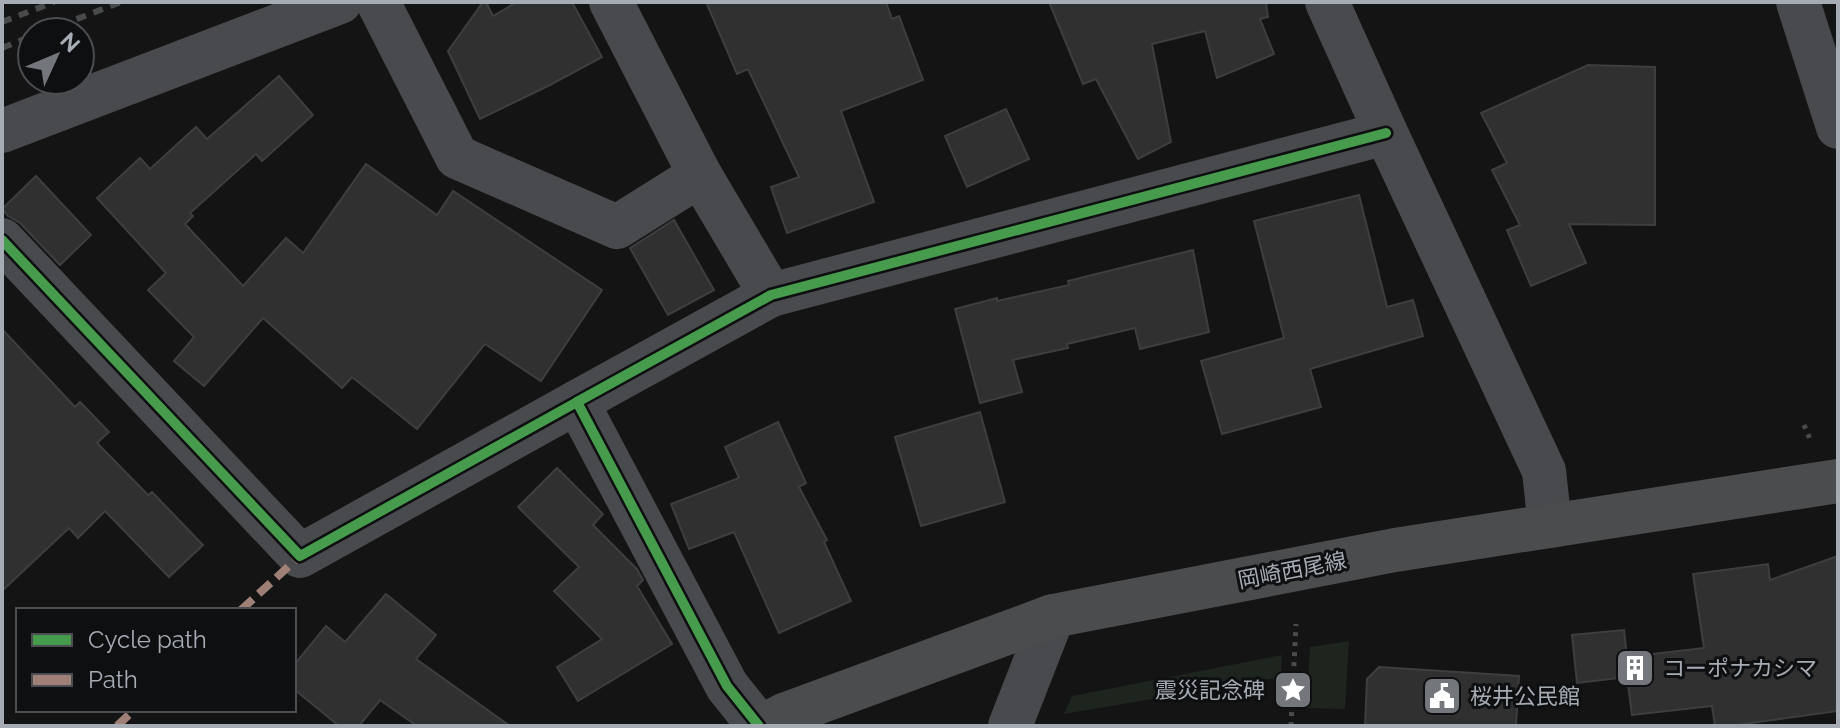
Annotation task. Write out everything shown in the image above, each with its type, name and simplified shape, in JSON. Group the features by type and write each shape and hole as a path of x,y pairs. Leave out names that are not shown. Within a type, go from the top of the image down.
{"main road":[{"name":"岡崎西尾線","path":"761,726 1053,616 1395,550 1838,481"}],"street":[{"path":"2,131 340,2"},
{"path":"378,2 457,157 617,227 700,175"},
{"path":"611,2 700,175 771,295"},
{"path":"1327,2 1544,471 1550,526"},
{"path":"1798,2 1838,127"},
{"path":"2,240 300,556 771,295 1386,133"},
{"path":"577,402 727,686 761,726"},
{"path":"1010,726 1053,616"}],"path":[{"path":"1291,726 1296,624"}],"shaded area":[{"path":"1349,641 1345,709 1306,708 1310,647"},
{"path":"1282,655 1281,677 1064,714 1072,696"}],"building":[{"path":"486,2 493,16 517,2 572,2 602,57 480,119 448,51"},
{"path":"706,2 886,2 892,19 899,16 923,80 841,111 874,202 787,233 771,187 799,177 748,69 737,74"},
{"path":"1049,2 1266,2 1268,17 1260,19 1274,54 1217,78 1205,31 1152,44 1171,142 1138,159 1096,79 1083,84"},
{"path":"1588,65 1655,67 1655,225 1569,224 1586,263 1531,286 1507,230 1520,225 1492,170 1507,163 1481,113"},
{"path":"279,76 313,115 262,161 256,154 190,213 193,216 185,224 243,286 286,238 303,253 366,164 437,215 453,191 602,290 541,381 485,344 417,429 352,377 342,388 263,318 204,386 174,361 194,337 148,290 166,273 97,198 140,158 150,169 196,127 207,139"},
{"path":"1006,109 1029,159 967,187 945,136"},
{"path":"36,176 91,235 60,265 20,223 2,209"},
{"path":"1359,195 1387,307 1413,300 1423,336 1310,369 1321,407 1222,434 1201,361 1284,338 1254,221"},
{"path":"674,220 714,290 668,315 630,248"},
{"path":"1193,250 1209,332 1140,349 1135,328 1013,360 1022,392 980,403 955,309 1069,285 1068,281"},
{"path":"2,329 75,407 80,402 109,432 97,443 148,495 152,492 203,545 169,577 105,511 78,538 69,528 2,591"},
{"path":"980,412 1005,502 921,526 895,437"},
{"path":"778,422 806,483 799,487 827,540 824,542 851,601 779,633 734,532 689,549 671,504 739,478 725,447"},
{"path":"557,468 603,514 593,525 637,569 643,580 637,586 672,644 578,701 557,667 602,639 554,591 579,567 518,507"},
{"path":"1838,556 1838,711 1715,726 1712,706 1632,715 1627,677 1577,683 1572,635 1624,630 1627,657 1704,648 1693,574 1768,564 1770,580"},
{"path":"386,594 436,635 416,659 510,726 417,726 380,700 359,726 339,726 296,691 296,663 326,626 345,642"},
{"name":"桜井公民館","path":"1379,667 1519,676 1516,726 1365,726 1367,679"}],"railway":[{"path":"2,22 54,2"},
{"path":"85,16 121,2"},
{"path":"2,48 16,42"}],"marked path":[{"path":"243,608 300,556"},
{"path":"117,726 132,712"}],"cycle path":[{"path":"759,726 727,686 577,402 771,295 1386,133"},
{"path":"2,240 300,556 577,402"}],"place":[{"name":"コーポナカシマ","path":"1635,668"},
{"name":"震災記念碑","path":"1293,690"},
{"name":"桜井公民館","path":"1442,696"}]}
